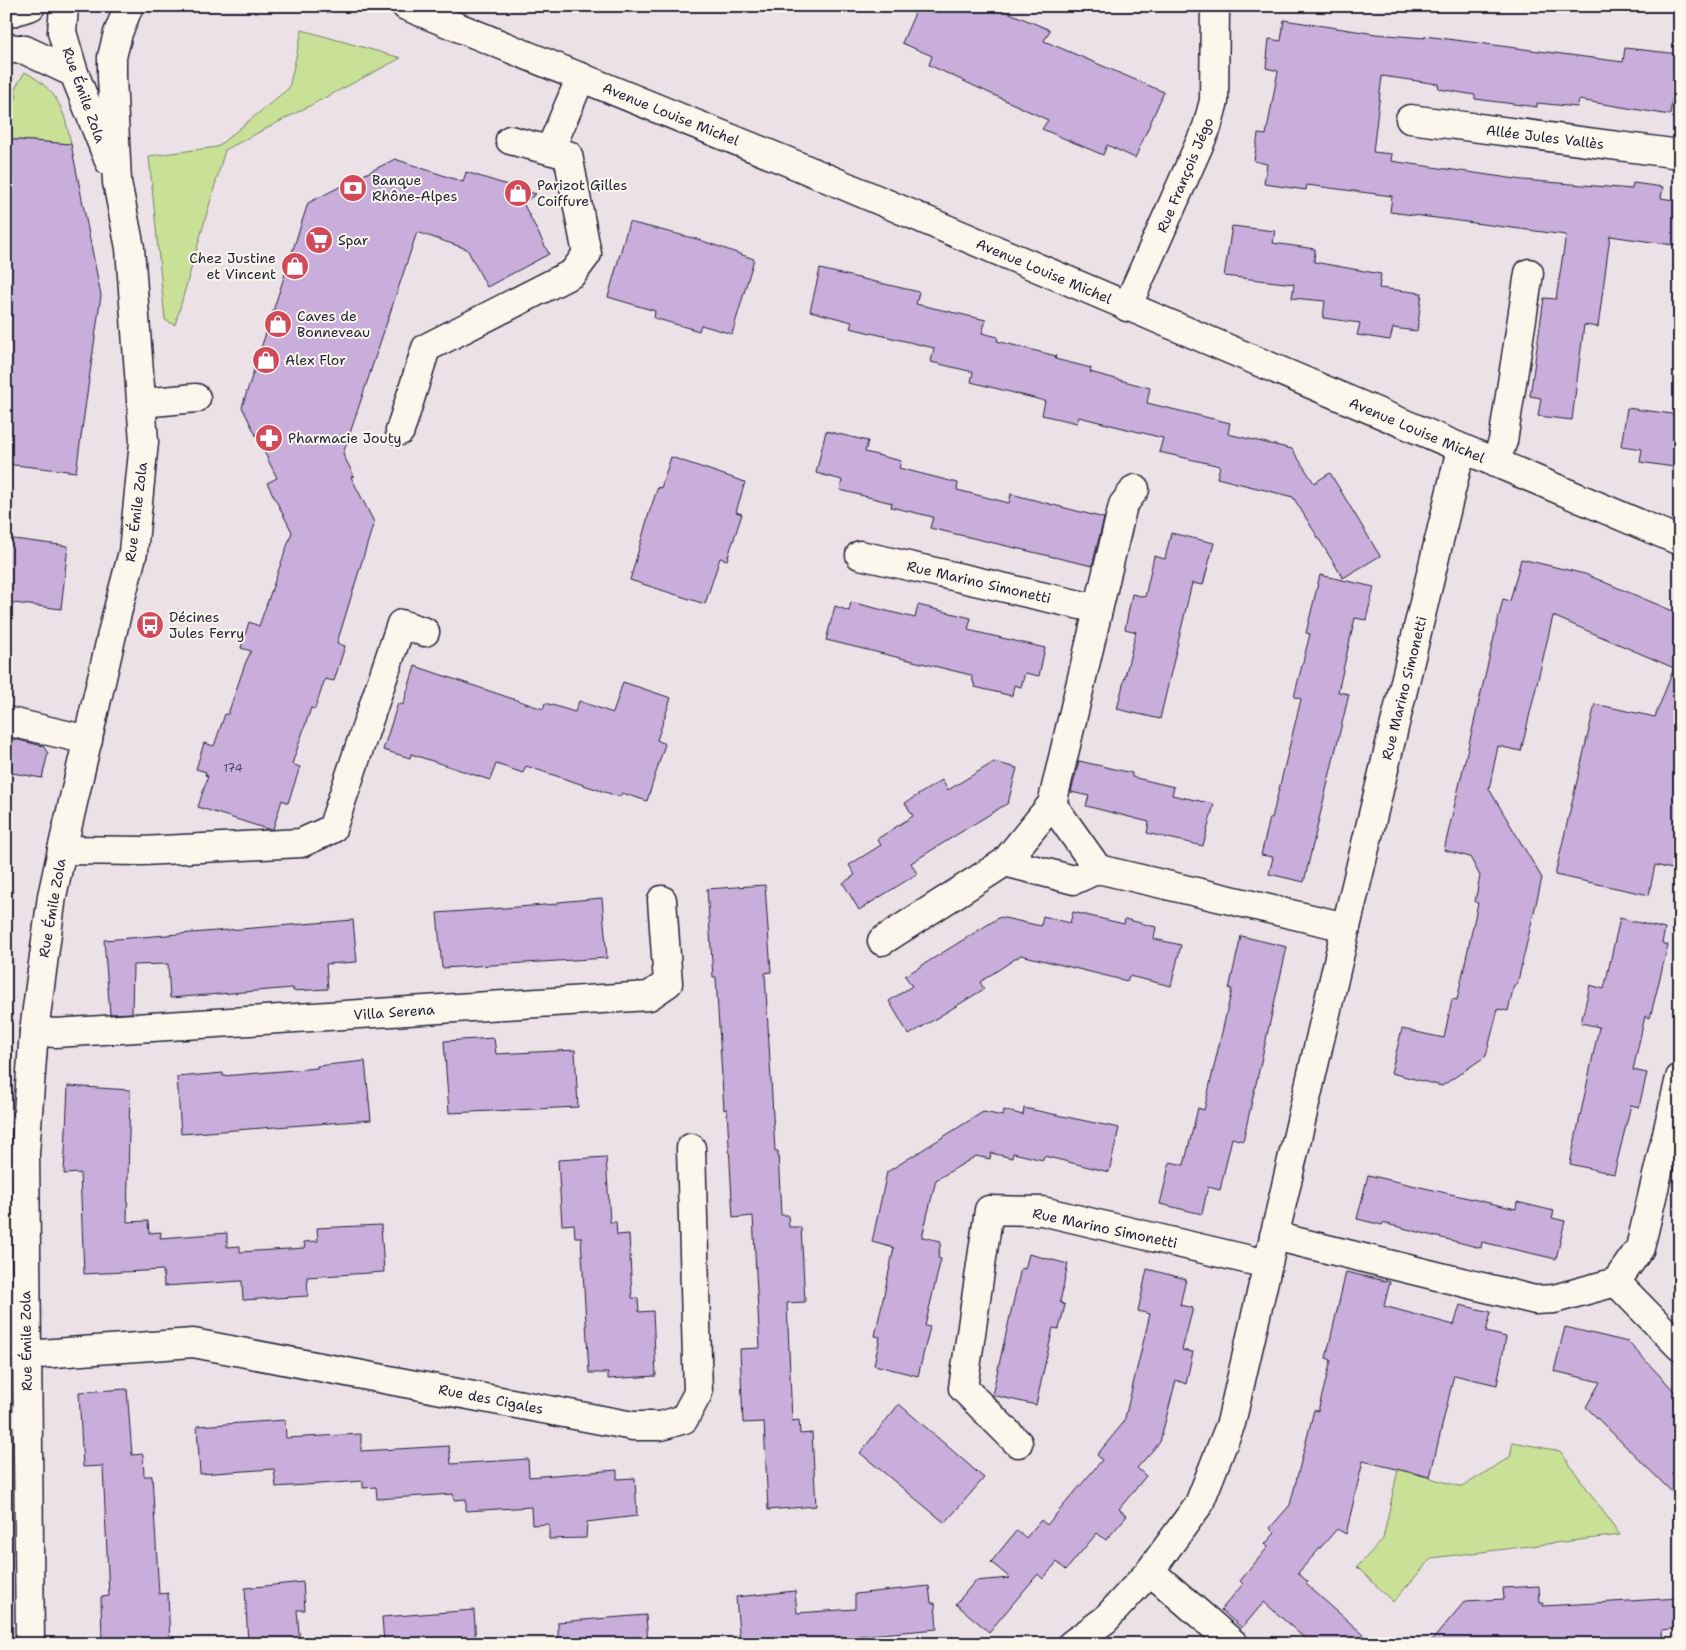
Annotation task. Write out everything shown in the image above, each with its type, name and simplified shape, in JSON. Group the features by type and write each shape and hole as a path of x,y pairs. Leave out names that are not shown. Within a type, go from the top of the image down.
{"street":[{"path":"6,14 31,6"},
{"name":"Rue Émile Zola","path":"64,6 62,32 74,73 117,182"},
{"name":"Rue Émile Zola","path":"30,1644 25,1154 34,1031 52,896 133,552 144,442 130,248 117,182 112,57 118,33 129,6"},
{"name":"Avenue Louise Michel","path":"406,6 796,165 1680,541"},
{"name":"Rue François Jégo","path":"1128,307 1207,127 1214,101 1215,6"},
{"path":"6,48 25,50 74,73"},
{"path":"550,150 581,77"},
{"name":"Allée Jules Vallès","path":"1410,119 1680,154"},
{"path":"400,431 426,348 573,273 587,254 568,155 510,140"},
{"path":"1495,463 1504,441 1529,273"},
{"path":"142,403 196,398"},
{"name":"Rue Marino Simonetti","path":"1072,1644 1105,1620 1150,1571 1198,1504 1231,1423 1346,927 1461,449"},
{"path":"882,941 1005,862 1052,804 1123,505 1135,489"},
{"name":"Rue Marino Simonetti","path":"860,554 1098,609"},
{"path":"62,850 142,851 301,843 332,829 401,624 425,632"},
{"path":"6,721 88,740"},
{"path":"1052,804 1098,869"},
{"path":"1005,862 1074,880 1098,869 1346,927"},
{"name":"Villa Serena","path":"34,1031 56,1033 649,996 668,982 662,900"},
{"path":"1274,1236 1535,1300 1554,1299 1616,1282 1640,1248 1680,1078"},
{"name":"Rue des Cigales","path":"26,1355 193,1343 633,1426 661,1426 684,1419 698,1393 691,1148"},
{"name":"Rue Marino Simonetti","path":"1018,1443 963,1388 989,1210 1042,1211 1267,1264"},
{"path":"1616,1282 1680,1346"},
{"path":"1150,1571 1234,1644"}],"green space":[{"path":"302,30 401,58 225,150 175,325 165,320 149,156 217,147 289,88"},
{"path":"25,72 45,86 58,102 66,121 71,144 6,139 6,116 17,96 14,90"},
{"path":"1513,1442 1560,1451 1620,1535 1432,1558 1393,1602 1357,1567 1383,1539 1398,1469 1462,1487 1510,1457"}],"building":[{"path":"918,6 993,6 1050,30 1044,41 1164,92 1135,158 1107,145 1103,155 1042,129 1048,120 929,65 932,56 902,43"},
{"path":"1284,20 1376,34 1425,38 1425,36 1623,62 1625,48 1679,54 1670,115 1579,100 1577,107 1537,103 1537,107 1475,99 1475,95 1439,89 1438,84 1382,76 1373,152 1392,154 1391,161 1523,180 1632,189 1633,183 1663,187 1661,198 1680,201 1680,246 1610,236 1598,327 1584,325 1572,420 1538,416 1541,398 1530,396 1544,298 1556,299 1566,235 1390,212 1392,196 1307,185 1306,190 1264,184 1267,164 1254,161 1258,134 1266,135 1278,71 1266,68 1269,39 1281,41"},
{"path":"6,139 71,144 101,295 76,472 6,464"},
{"path":"395,159 463,182 466,172 536,194 523,203 549,254 487,287 467,249 417,232 343,454 354,476 351,477 374,522 337,643 345,646 334,681 325,679 315,709 311,708 292,764 300,767 288,803 282,800 273,829 267,829 198,807 208,776 205,775 206,772 196,769 204,743 214,746 225,714 228,714 251,651 241,648 249,622 259,626 292,532 267,483 277,478 242,407 308,203"},
{"path":"629,222 697,239 754,259 732,334 701,325 699,331 654,318 655,311 608,297"},
{"path":"1232,226 1275,231 1273,243 1315,249 1314,262 1381,274 1379,288 1422,293 1417,331 1393,328 1390,340 1357,335 1360,323 1323,318 1325,301 1292,298 1294,284 1224,276"},
{"path":"820,269 919,292 916,304 986,320 982,333 998,337 997,341 1056,356 1055,359 1091,368 1090,372 1150,388 1147,403 1230,423 1228,434 1292,449 1314,483 1330,473 1380,556 1343,578 1293,497 1217,478 1220,466 1159,452 1163,438 1079,417 1077,423 1042,415 1045,401 971,382 973,372 931,362 934,348 850,328 852,322 810,311"},
{"path":"1627,408 1680,415 1680,468 1640,462 1642,449 1621,446"},
{"path":"826,431 868,441 865,452 901,461 899,468 958,483 957,490 1009,503 1011,494 1104,518 1092,566 930,528 933,517 891,507 892,503 840,490 842,480 816,473"},
{"path":"671,457 745,482 736,512 742,514 727,560 720,558 705,604 630,580 649,513 658,487 661,488"},
{"path":"1171,533 1214,543 1203,585 1192,583 1160,719 1117,709 1136,632 1125,629 1132,594 1145,597 1154,556 1165,559"},
{"path":"6,538 68,546 61,609 6,602"},
{"path":"1521,559 1585,574 1680,614 1680,871 1655,865 1649,895 1555,875 1595,704 1655,717 1674,668 1553,616 1521,751 1498,746 1489,789 1542,878 1517,985 1514,985 1508,1011 1498,1009 1486,1056 1442,1086 1391,1073 1402,1029 1444,1038 1452,999 1457,1000 1478,903 1475,902 1480,876 1470,857 1444,850 1503,599 1510,601"},
{"path":"1320,575 1374,587 1366,620 1355,618 1338,692 1349,694 1304,882 1269,874 1273,857 1261,855 1301,699 1294,697 1310,634 1306,633"},
{"path":"851,602 915,618 918,605 971,618 968,630 1045,648 1039,676 1025,673 1021,687 1014,685 1012,696 975,687 971,675 826,640 835,606 849,611"},
{"path":"415,666 543,709 545,703 575,712 579,701 613,713 623,682 671,698 657,740 665,744 647,801 622,793 620,797 526,766 523,773 496,764 490,780 411,754 410,758 383,750 398,703 403,705"},
{"path":"6,737 43,746 48,753 42,778 6,772"},
{"path":"1079,761 1132,773 1132,777 1174,787 1172,795 1214,804 1203,846 1147,833 1149,822 1086,806 1089,796 1071,792"},
{"path":"994,762 1017,768 1008,803 911,863 917,874 859,910 843,883 855,875 849,865 881,845 877,839 913,816 905,803 942,780 948,790"},
{"path":"765,885 771,972 765,973 775,1151 778,1151 781,1215 788,1215 789,1227 801,1227 805,1302 787,1303 792,1421 799,1420 800,1434 812,1433 816,1506 768,1510 764,1422 743,1423 740,1349 760,1348 753,1216 733,1218 727,1109 724,1110 716,977 713,977 707,889"},
{"path":"602,898 607,958 442,968 437,913 558,904 558,902"},
{"path":"1073,912 1124,924 1125,919 1156,927 1154,939 1181,945 1171,986 1129,976 1127,981 1021,955 980,982 984,989 909,1035 889,1001 912,986 905,976 1000,917 1041,926 1043,916 1070,923"},
{"path":"1620,918 1665,929 1662,943 1668,945 1650,1018 1645,1016 1633,1070 1647,1073 1639,1107 1631,1105 1614,1174 1570,1164 1599,1027 1581,1023 1590,985 1604,989"},
{"path":"353,920 357,962 326,964 328,989 293,991 293,988 170,998 168,964 133,965 132,1013 110,1014 104,940"},
{"path":"1241,936 1287,947 1243,1141 1232,1138 1220,1190 1208,1187 1202,1214 1160,1204 1170,1162 1184,1165 1198,1108 1204,1110 1232,989 1229,989"},
{"path":"494,1038 496,1054 575,1050 578,1107 449,1113 444,1041"},
{"path":"365,1061 371,1120 181,1134 177,1077 223,1073 223,1076 317,1068 317,1066"},
{"path":"68,1086 130,1090 127,1222 148,1221 149,1233 161,1232 160,1238 227,1233 227,1247 240,1246 240,1252 305,1248 304,1242 318,1241 317,1228 381,1225 384,1272 307,1277 308,1296 243,1300 242,1281 164,1286 163,1270 84,1274 80,1173 64,1174"},
{"path":"1024,1108 1119,1128 1109,1172 1044,1156 1043,1160 1013,1153 1012,1158 991,1153 990,1159 976,1156 936,1180 922,1237 941,1241 938,1258 941,1259 925,1326 930,1327 918,1376 874,1365 880,1337 875,1336 894,1248 872,1242 887,1172 983,1112 1003,1116 1004,1110 1023,1115"},
{"path":"606,1157 610,1222 616,1222 617,1235 629,1234 632,1298 638,1298 639,1312 653,1311 656,1376 608,1379 608,1373 589,1373 581,1237 575,1237 574,1224 562,1225 558,1160"},
{"path":"1368,1175 1516,1209 1517,1202 1554,1211 1552,1218 1565,1221 1556,1259 1482,1242 1481,1248 1383,1223 1382,1225 1357,1219"},
{"path":"1029,1254 1068,1264 1060,1302 1065,1305 1059,1329 1053,1328 1036,1405 992,1395 1021,1268 1025,1269"},
{"path":"1147,1269 1186,1279 1180,1305 1193,1308 1182,1350 1193,1352 1186,1384 1176,1380 1160,1442 1137,1468 1146,1476 1119,1509 1127,1516 1106,1540 1097,1533 1066,1570 1057,1562 1043,1579 1038,1574 989,1632 956,1604 975,1581 1010,1578 991,1562 1017,1530 1026,1538 1041,1520 1047,1525 1102,1460 1097,1455 1124,1422 1150,1314 1138,1311"},
{"path":"1346,1272 1390,1282 1384,1306 1454,1325 1460,1305 1491,1312 1486,1332 1506,1337 1497,1385 1454,1375 1430,1477 1363,1461 1346,1534 1337,1529 1298,1573 1308,1582 1306,1584 1374,1644 1311,1644 1264,1602 1242,1628 1221,1610 1243,1584 1240,1581 1268,1547 1265,1544 1275,1533 1270,1528 1290,1505 1314,1410 1318,1411 1331,1360 1326,1358"},
{"path":"1565,1327 1628,1342 1680,1397 1680,1500 1586,1407 1600,1382 1554,1371"},
{"path":"127,1389 132,1455 143,1454 144,1476 152,1476 159,1594 168,1593 170,1644 102,1644 101,1597 109,1596 103,1466 83,1467 79,1392"},
{"path":"899,1404 984,1478 945,1523 860,1453"},
{"path":"285,1420 286,1438 361,1434 361,1451 449,1446 451,1464 528,1459 529,1477 617,1470 617,1479 635,1478 637,1516 587,1522 586,1538 549,1539 549,1524 532,1525 531,1507 466,1511 466,1499 454,1500 453,1494 377,1499 376,1487 363,1488 363,1481 276,1487 274,1469 200,1474 197,1426"},
{"path":"303,1582 305,1610 297,1610 300,1644 248,1644 245,1588"},
{"path":"929,1586 931,1603 935,1603 937,1629 858,1636 859,1644 740,1644 736,1597 795,1591 797,1613 855,1609 855,1594"},
{"path":"1539,1586 1540,1603 1543,1603 1543,1606 1680,1598 1680,1628 1662,1630 1663,1644 1429,1644 1465,1601 1504,1599 1503,1588"},
{"path":"474,1610 476,1644 384,1644 382,1617"},
{"path":"646,1615 648,1644 558,1644 558,1622"}],"place":[{"name":"Banque Rhône-Alpes","path":"353,188"},
{"name":"Parizot Gilles Coiffure","path":"518,193"},
{"name":"Spar","path":"319,240"},
{"name":"Chez Justine et Vincent","path":"295,266"},
{"name":"Caves de Bonneveau","path":"278,324"},
{"name":"Alex Flor","path":"266,360"},
{"name":"Pharmacie Jouty","path":"269,438"},
{"name":"Décines Jules Ferry","path":"150,625"}]}
